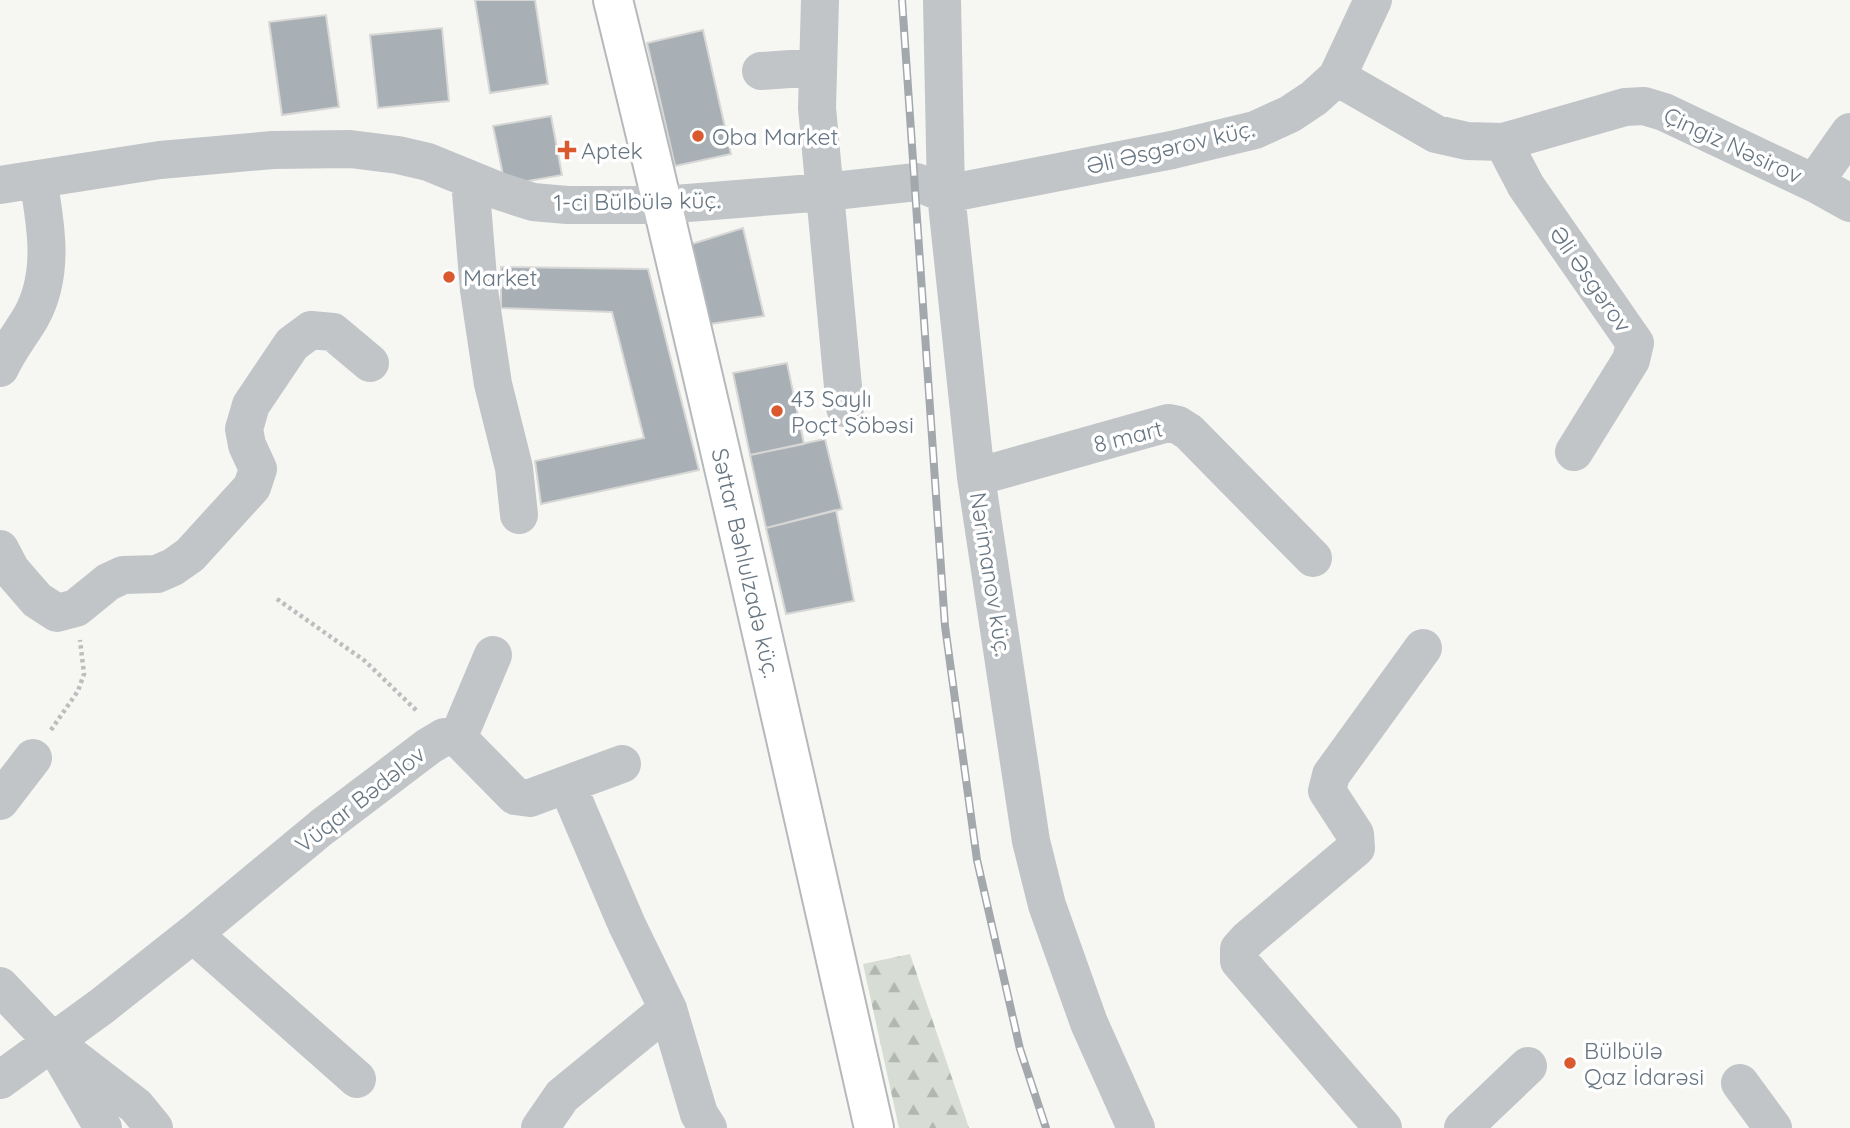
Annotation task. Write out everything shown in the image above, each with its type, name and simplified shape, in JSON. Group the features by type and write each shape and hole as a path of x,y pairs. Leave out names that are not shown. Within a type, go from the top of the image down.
{"main road":[{"name":"Səttar Bəhlulzadə küç.","path":"613,0 749,573 873,1128"}],"street":[{"path":"820,0 817,108 845,408"},
{"name":"Nərimanov küç.","path":"942,0 946,194 976,477 1031,841 1047,905 1089,1023 1136,1128"},
{"name":"Əli Əsgərov küç.","path":"946,194 1172,150 1255,130 1290,114 1314,99 1337,77 1373,0"},
{"path":"761,71 818,67"},
{"name":"Çingiz Nəsirov","path":"1337,77 1436,134 1467,141 1503,142 1625,107 1644,106 1664,111 1850,203"},
{"path":"1814,183 1850,132"},
{"name":"Əli Əsgərov","path":"1503,142 1526,186 1635,343 1631,360 1574,452"},
{"name":"1-ci Bülbülə küç.","path":"0,185 160,160 273,150 350,149 428,162 533,202 567,205 663,205 916,182 946,194"},
{"path":"0,368 42,294 48,252 38,179"},
{"path":"470,180 479,290 493,384 514,468 519,515"},
{"path":"0,549 10,570 37,600 57,613 76,608 108,582 123,575 157,574 173,567 190,555 253,487 258,469 247,445 244,429 251,405 292,344 311,330 333,332 370,363"},
{"name":"8 mart","path":"976,477 1168,423 1178,425 1189,432 1313,558"},
{"path":"1383,1128 1239,961 1239,949 1356,848 1355,834 1327,791 1331,775 1423,648"},
{"path":"493,655 451,737 515,796 530,798 622,764"},
{"name":"Vüqar Bədəlov","path":"0,1080 194,934 322,827 429,746 451,737"},
{"path":"0,801 33,758"},
{"path":"565,785 627,925 668,1009 699,1114 708,1128"},
{"path":"194,934 357,1079"},
{"path":"0,986 53,1042 136,1106 155,1128"},
{"path":"540,1128 562,1096 668,1009"},
{"path":"53,1042 103,1128"},
{"path":"1462,1128 1528,1066"},
{"path":"1740,1083 1773,1128"}],"path":[{"path":"276,599 365,661 451,737"},
{"path":"33,758 78,691 84,674 76,608"}],"green space":[{"path":"910,954 969,1128 899,1128 863,964"}],"building":[{"path":"475,0 535,0 548,84 490,93"},
{"path":"326,15 339,107 282,115 269,22"},
{"path":"442,28 449,101 378,108 370,35"},
{"path":"703,30 731,154 675,166 647,43"},
{"path":"551,116 562,175 505,185 493,126"},
{"path":"743,228 764,316 710,324 692,244"},
{"path":"501,267 648,269 699,470 541,504 535,461 644,438 612,312 501,308"},
{"path":"787,363 804,444 750,455 733,373"},
{"path":"825,439 842,509 766,528 750,455"},
{"path":"836,510 854,601 786,614 766,528"}],"railway":[{"path":"902,0 945,626 977,860 1020,1049 1046,1128"}],"place":[{"name":"Oba Market","path":"698,136"},
{"name":"Aptek","path":"567,150"},
{"name":"Market","path":"449,277"},
{"name":"43 Saylı Poçt Şöbəsi","path":"777,411"},
{"name":"Bülbülə Qaz İdarəsi","path":"1570,1063"}]}
